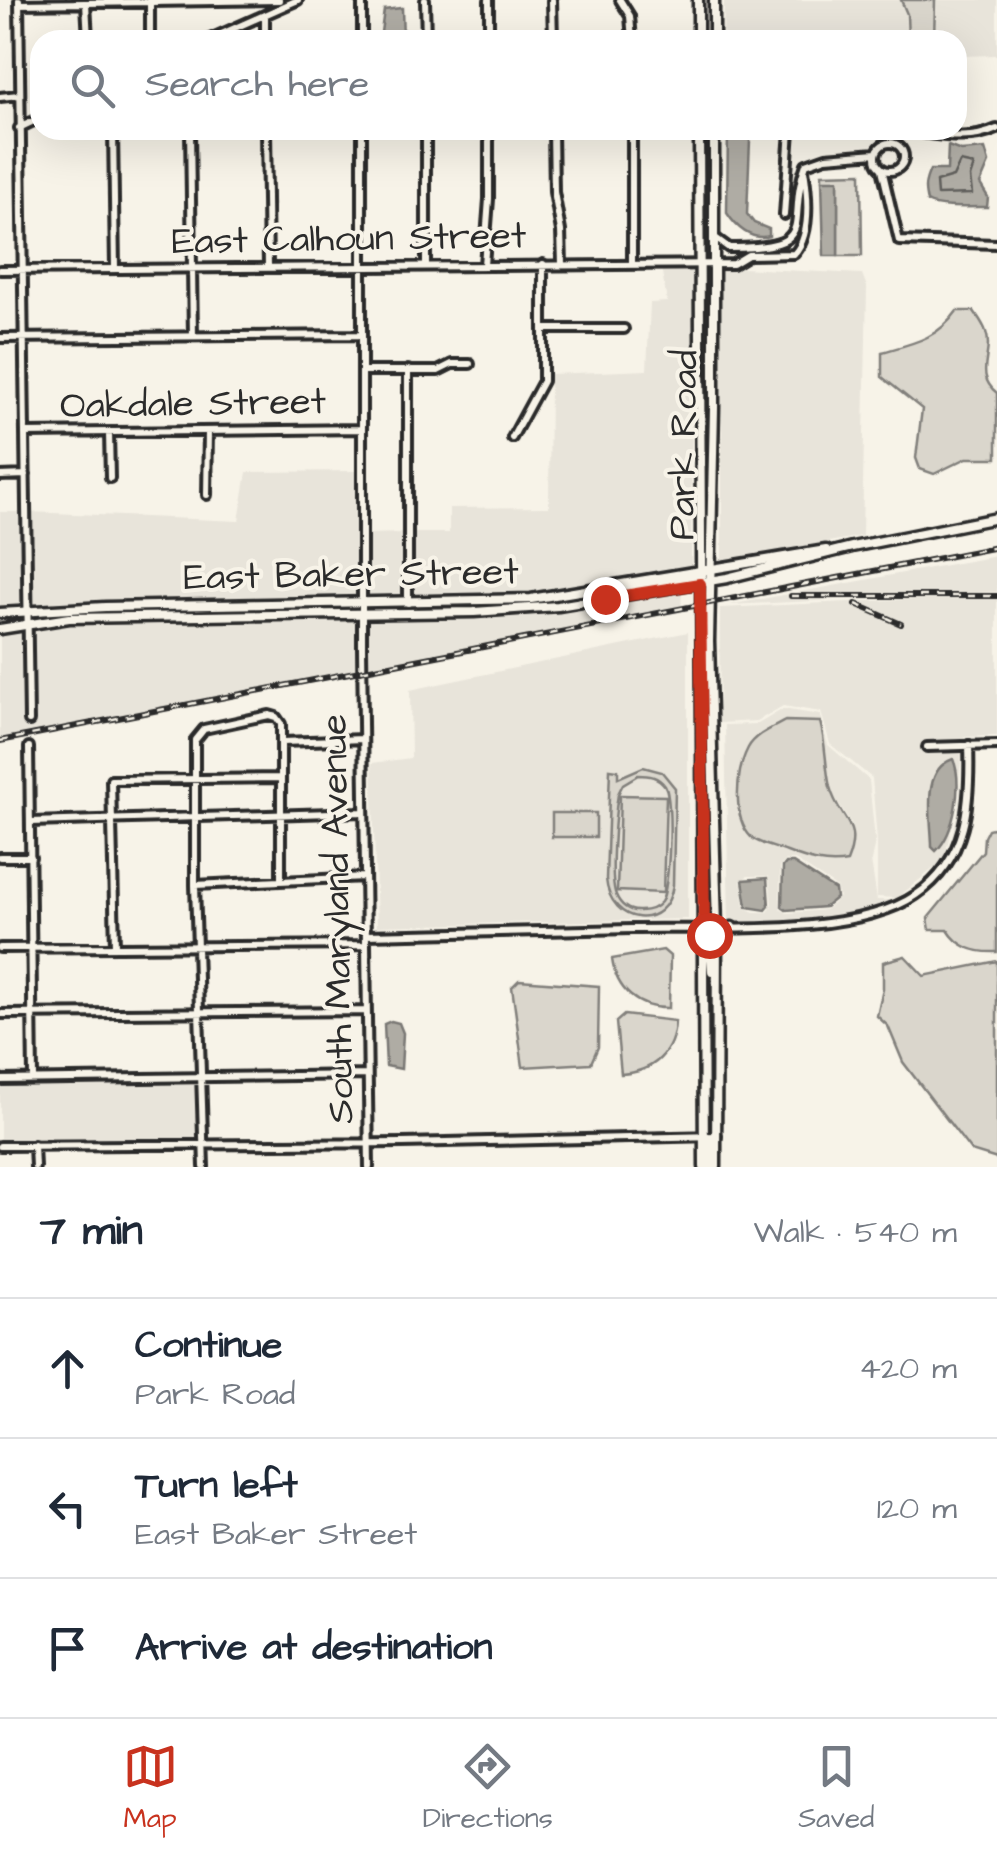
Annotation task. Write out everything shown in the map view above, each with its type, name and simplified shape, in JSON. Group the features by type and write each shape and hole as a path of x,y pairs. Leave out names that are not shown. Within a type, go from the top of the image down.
{"main road":[{"path":"698,0 698,30"},
{"path":"714,0 714,30"},
{"name":"Park Road","path":"698,140 704,576 717,927 716,1136 710,1167"},
{"name":"Park Road","path":"710,1167 704,1135 702,838 714,140"},
{"path":"704,576 997,518"},
{"name":"East Baker Street","path":"0,629 27,622 282,604 508,611 605,599 704,576"},
{"name":"East Baker Street","path":"0,612 105,607 282,615 408,603 556,596 704,576"},
{"path":"702,838 706,846 708,912 717,927"},
{"path":"704,927 711,944 716,1010"},
{"path":"716,1010 722,933 732,927"}],"street":[{"path":"29,721 19,2 279,0"},
{"path":"231,30 298,0"},
{"path":"362,0 362,30"},
{"path":"426,0 426,30"},
{"path":"489,0 489,30"},
{"path":"552,0 553,30"},
{"path":"620,0 630,16 631,30"},
{"path":"150,2 150,30"},
{"path":"86,3 87,30"},
{"path":"265,15 265,30"},
{"path":"0,97 18,95"},
{"path":"18,128 30,123"},
{"path":"967,138 978,138 997,129"},
{"path":"113,140 115,268"},
{"path":"190,140 192,336"},
{"path":"266,140 268,268"},
{"name":"South Maryland Avenue","path":"362,140 362,670 369,1167"},
{"path":"426,140 426,266"},
{"path":"484,265 490,199 489,140"},
{"path":"553,140 562,264"},
{"path":"632,140 632,263"},
{"path":"784,215 789,140"},
{"path":"896,144 898,140"},
{"path":"714,237 730,248 794,254 804,244 802,174 806,164 826,157 876,153 884,144 896,144 903,152 901,166 893,171 882,168 877,164 876,153"},
{"path":"882,168 900,242 997,244"},
{"path":"787,178 802,174"},
{"path":"748,251 777,244 802,225"},
{"path":"777,244 779,255"},
{"name":"East Calhoun Street","path":"0,270 732,264 748,251"},
{"path":"512,438 540,390 543,264"},
{"path":"543,329 624,329"},
{"path":"0,338 362,335"},
{"path":"362,370 438,371 452,364 470,364"},
{"path":"408,370 408,603"},
{"name":"Oakdale Street","path":"25,433 362,429"},
{"path":"207,495 208,432"},
{"path":"109,433 110,478"},
{"path":"0,476 26,475"},
{"path":"282,604 282,615"},
{"path":"105,607 105,618"},
{"path":"204,1167 195,740 204,728 269,715 281,724 281,880"},
{"path":"283,742 363,739"},
{"path":"927,747 997,745"},
{"path":"366,935 732,927 833,922 875,913 917,894 948,864 960,843 967,814 969,746"},
{"path":"29,747 33,1079"},
{"path":"115,947 110,780 280,778"},
{"path":"31,822 364,812"},
{"path":"0,857 31,857"},
{"path":"196,885 365,877"},
{"path":"0,948 366,944"},
{"path":"0,1014 366,1011"},
{"path":"0,1080 367,1075"},
{"path":"0,1146 716,1136"},
{"path":"34,1145 35,1167"}],"shaded area":[{"path":"724,0 997,0 997,55 967,56 967,30 723,30"},
{"path":"901,0 935,0 934,30 908,30"},
{"path":"861,173 862,256 838,256 838,181 822,180 822,174"},
{"path":"661,266 693,267 691,568 556,593 411,599 411,533 449,533 449,508 549,507 550,374 647,370 650,303 667,302"},
{"path":"722,267 862,274 867,287 862,536 722,561"},
{"path":"957,311 974,311 986,332 986,379 997,393 997,458 967,458 934,474 920,469 916,458 922,409 882,377 882,352 933,334"},
{"path":"359,471 361,600 30,607 29,512 239,521 247,472"},
{"path":"0,512 23,512 24,607 0,609"},
{"path":"405,533 405,600 367,600 366,534"},
{"path":"997,556 997,592 729,605 952,564"},
{"path":"613,590 588,599 508,608 366,610 531,602"},
{"path":"682,590 681,612 365,672 365,617 535,612"},
{"path":"997,595 997,736 964,737 944,860 897,898 877,897 872,778 830,744 821,712 783,706 757,721 719,723 720,608"},
{"path":"359,617 360,674 0,743 0,632 24,626 26,723 31,724 30,625 69,621"},
{"path":"688,632 688,919 377,926 372,763 411,758 410,690"},
{"path":"783,709 820,715 828,745 869,780 875,841 871,861 877,900 898,900 946,861 958,812 966,740 997,739 997,745 968,745 966,813 958,845 940,875 914,898 861,917 778,929 735,928 733,923 729,925 725,725 758,724","holes":["785,721 820,722 830,789 852,825 817,863 785,851 761,734","786,860 795,860 836,887 839,897 825,910 787,913 780,909 780,867","769,876 772,906 768,912 745,908 741,880"]},
{"path":"785,721 820,722 830,787 851,830 847,862 824,863 802,858 759,842 745,829 738,794 744,758 755,739"},
{"path":"643,767 662,772 675,788 673,885 669,900 650,916 627,914 617,906 606,879 610,769 618,770 618,778","holes":["638,775 656,778 665,786 669,844 667,881 661,902 652,909 636,911 625,907 616,895 613,846 618,794 623,784"]},
{"path":"620,795 666,796 663,893 617,891"},
{"path":"552,813 596,813 596,837 552,837"},
{"path":"992,828 997,831 997,952 963,945 948,930 930,930 928,918 983,851 984,837"},
{"path":"663,950 670,956 669,1008 648,1005 630,996 618,980 612,959"},
{"path":"905,956 924,976 997,961 997,1159 971,1151 903,1062 888,1026 877,1016 883,962"},
{"path":"519,980 599,986 598,1047 591,1063 523,1067 512,987"},
{"path":"624,1015 675,1021 671,1042 660,1059 643,1069 621,1074 616,1022"},
{"path":"203,1076 204,1142 0,1146 0,1080"}],"water":[{"path":"402,8 403,30 381,30 384,10"},
{"path":"728,140 750,140 747,214 754,223 769,229 769,236 745,232 727,213"},
{"path":"948,146 961,151 985,149 989,163 980,184 988,197 987,207 947,207 927,202 928,175 930,170 947,170"},
{"path":"822,180 838,180 838,256 824,256"},
{"path":"953,759 957,781 955,807 948,832 936,851 932,847 932,784 936,773"},
{"path":"786,863 793,863 835,890 836,898 825,907 786,910 782,907"},
{"path":"767,878 769,906 766,910 747,907 743,880"},
{"path":"399,1023 403,1033 401,1069 386,1066 384,1024"}],"railway":[{"path":"0,741 997,547"},
{"path":"791,596 997,596"},
{"path":"856,604 901,624"}],"route":[{"path":"605,599 700,584 704,927 709,935"}]}
